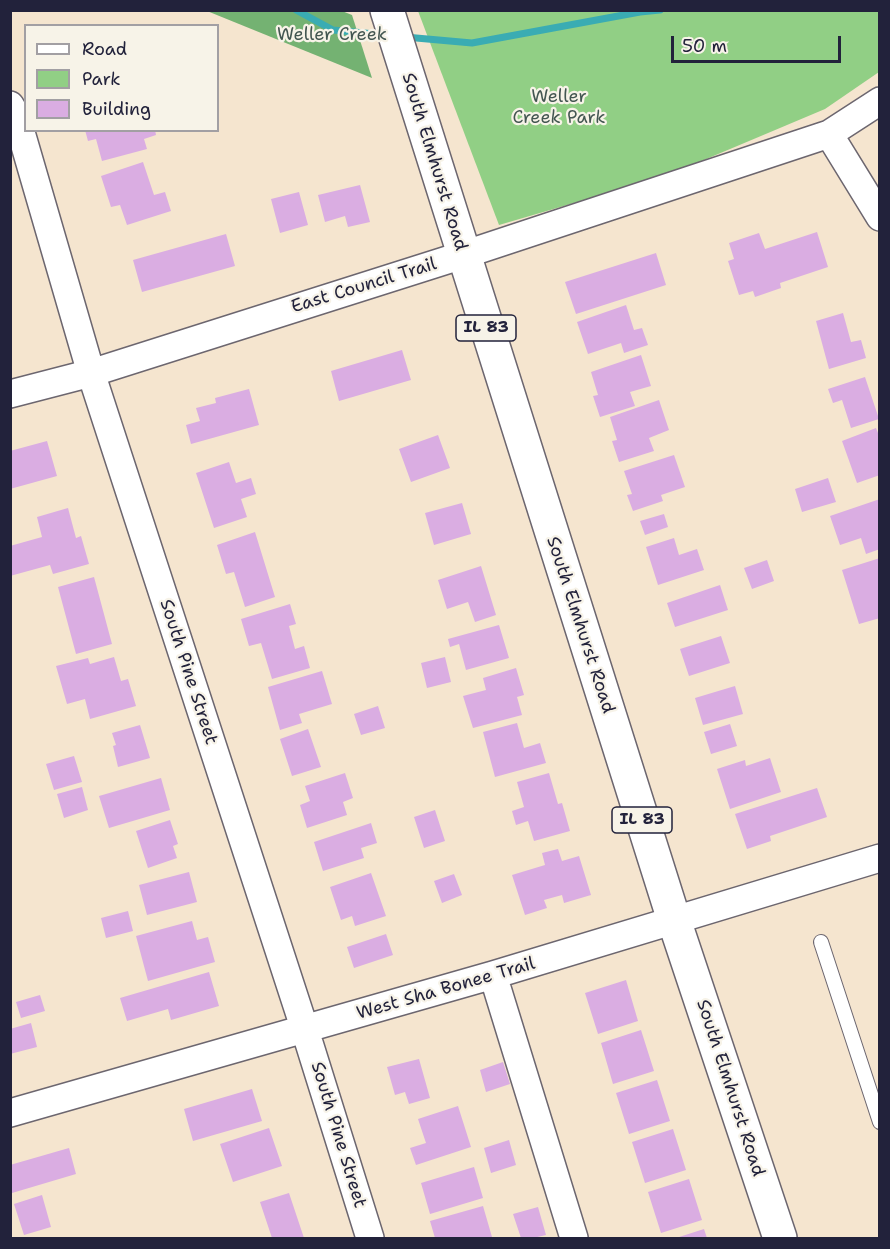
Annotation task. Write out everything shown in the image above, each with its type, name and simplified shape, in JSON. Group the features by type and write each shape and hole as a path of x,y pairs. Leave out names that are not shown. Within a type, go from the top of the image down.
{"main road":[{"name":"South Elmhurst Road","path":"387,10 674,920 780,1239"}],"street":[{"name":"East Council Trail","path":"10,394 91,373 463,255 830,134 879,101"},
{"name":"South Pine Street","path":"10,105 16,116 91,373 305,1030 370,1239"},
{"path":"830,134 879,217"},
{"name":"West Sha Bonee Trail","path":"10,1113 493,975 879,858"},
{"path":"493,975 574,1239"}],"lane":[{"path":"821,942 879,1122"}],"green space":[{"name":"Weller Creek","path":"207,11 342,11 352,15 372,78"},
{"name":"Weller Creek Park","path":"418,11 879,11 879,72 825,109 666,176 499,225"}],"building":[{"path":"86,132 155,132 156,135 144,139 147,149 102,161 96,139 88,141"},
{"path":"143,162 154,195 165,192 171,211 127,225 120,205 111,207 101,176"},
{"path":"360,185 370,222 348,227 345,216 325,222 318,195"},
{"path":"299,192 308,225 280,233 271,199"},
{"path":"817,232 828,267 780,283 781,288 755,297 753,291 739,295 728,261 734,259 729,243 759,233 765,249"},
{"path":"226,234 235,266 142,292 133,260"},
{"path":"656,253 666,285 576,314 565,282"},
{"path":"626,305 634,330 642,328 648,345 624,353 621,343 588,354 577,322"},
{"path":"843,313 851,342 861,340 866,358 829,369 816,321"},
{"path":"402,350 411,380 339,401 331,371"},
{"path":"641,355 651,386 630,392 635,406 600,417 593,396 598,395 591,372"},
{"path":"865,377 879,419 851,428 842,400 833,403 828,389"},
{"path":"249,389 259,425 191,444 186,425 200,421 196,408 216,403 215,398"},
{"path":"659,400 669,430 649,438 654,451 619,462 612,441 617,440 610,417"},
{"path":"876,428 880,438 880,475 857,483 842,441"},
{"path":"438,435 450,468 411,482 399,449"},
{"path":"47,441 57,476 10,489 10,451"},
{"path":"674,455 685,487 661,495 663,501 633,511 627,495 632,494 624,471"},
{"path":"229,462 236,483 251,478 256,494 241,499 247,517 214,528 196,473"},
{"path":"828,478 836,502 802,512 795,489"},
{"path":"880,499 880,549 866,554 861,538 840,545 830,516"},
{"path":"462,503 471,534 434,545 425,513"},
{"path":"68,508 76,538 81,536 89,564 53,574 50,565 10,576 10,546 42,537 37,517"},
{"path":"664,514 668,527 645,535 640,521"},
{"path":"255,532 275,597 245,607 234,572 226,574 217,545"},
{"path":"674,538 679,555 697,549 704,570 658,585 646,547"},
{"path":"880,558 880,618 859,624 842,570"},
{"path":"767,560 774,581 752,589 744,568"},
{"path":"481,566 496,615 475,622 468,602 447,609 438,580"},
{"path":"94,577 112,644 76,654 58,587"},
{"path":"720,585 728,610 675,627 667,603"},
{"path":"290,604 296,624 289,626 295,649 304,646 310,668 272,679 261,643 249,646 241,619"},
{"path":"499,625 509,658 466,670 459,644 450,647 448,639"},
{"path":"721,636 730,663 689,676 680,649"},
{"path":"114,657 121,681 128,679 136,706 90,719 85,699 67,704 56,666 88,658 90,664"},
{"path":"445,657 451,682 427,688 421,663"},
{"path":"516,668 524,695 517,697 522,715 473,728 463,696 486,690 483,678"},
{"path":"322,671 332,704 299,714 302,723 280,730 268,687"},
{"path":"735,686 743,714 703,725 695,698"},
{"path":"378,706 385,728 361,735 354,714"},
{"path":"517,723 524,748 540,743 546,763 495,777 483,732"},
{"path":"730,724 737,746 711,754 704,732"},
{"path":"140,725 150,758 118,767 113,746 116,745 112,733"},
{"path":"308,729 321,767 292,776 280,739"},
{"path":"74,756 82,782 54,790 46,764"},
{"path":"770,758 781,792 730,809 717,769 745,760 746,766"},
{"path":"345,773 353,798 343,802 347,815 307,828 300,805 310,801 305,786"},
{"path":"549,773 558,804 562,803 570,831 534,841 528,821 516,825 512,811 524,807 517,782"},
{"path":"161,778 170,810 109,828 99,796"},
{"path":"82,787 88,810 64,818 57,794"},
{"path":"817,788 827,817 770,836 771,841 747,849 735,814"},
{"path":"435,810 445,841 424,848 414,817"},
{"path":"170,820 178,844 173,846 177,858 148,868 136,831"},
{"path":"371,823 377,843 361,848 364,858 323,871 314,842"},
{"path":"558,849 562,861 579,856 591,895 564,903 562,895 544,900 547,908 525,915 512,875 545,865 542,853"},
{"path":"189,872 197,902 147,915 139,885"},
{"path":"371,873 386,916 355,926 352,916 341,920 330,887"},
{"path":"454,874 462,895 442,903 434,881"},
{"path":"128,911 133,931 106,938 101,918"},
{"path":"192,921 197,940 208,937 215,962 148,981 136,936"},
{"path":"386,934 393,955 354,968 347,947"},
{"path":"209,972 219,1006 171,1020 168,1009 127,1021 120,998"},
{"path":"626,980 638,1021 598,1034 585,993"},
{"path":"40,995 45,1011 21,1018 16,1002"},
{"path":"31,1023 37,1047 10,1054 10,1029"},
{"path":"641,1030 654,1071 613,1084 601,1043"},
{"path":"419,1059 430,1098 409,1104 405,1092 395,1095 387,1067"},
{"path":"503,1062 510,1084 486,1092 480,1070"},
{"path":"657,1080 670,1121 629,1134 616,1093"},
{"path":"252,1089 262,1121 193,1141 184,1109"},
{"path":"458,1106 471,1147 416,1165 410,1148 426,1143 418,1119"},
{"path":"269,1128 282,1166 233,1182 220,1144"},
{"path":"673,1129 686,1170 645,1183 632,1142"},
{"path":"509,1140 516,1165 491,1173 484,1148"},
{"path":"69,1148 76,1174 12,1193 10,1165"},
{"path":"474,1167 483,1198 430,1214 421,1183"},
{"path":"689,1179 702,1220 661,1233 648,1192"},
{"path":"289,1193 304,1238 272,1238 260,1202"},
{"path":"42,1195 51,1227 24,1235 14,1204"},
{"path":"483,1206 492,1237 435,1238 430,1221"},
{"path":"538,1207 546,1235 521,1238 513,1214"},
{"path":"704,1229 707,1238 676,1238"}],"waterway":[{"name":"Weller Creek","path":"296,10 333,30 385,35"},
{"name":"Weller Creek","path":"405,37 472,43 660,10"}]}
